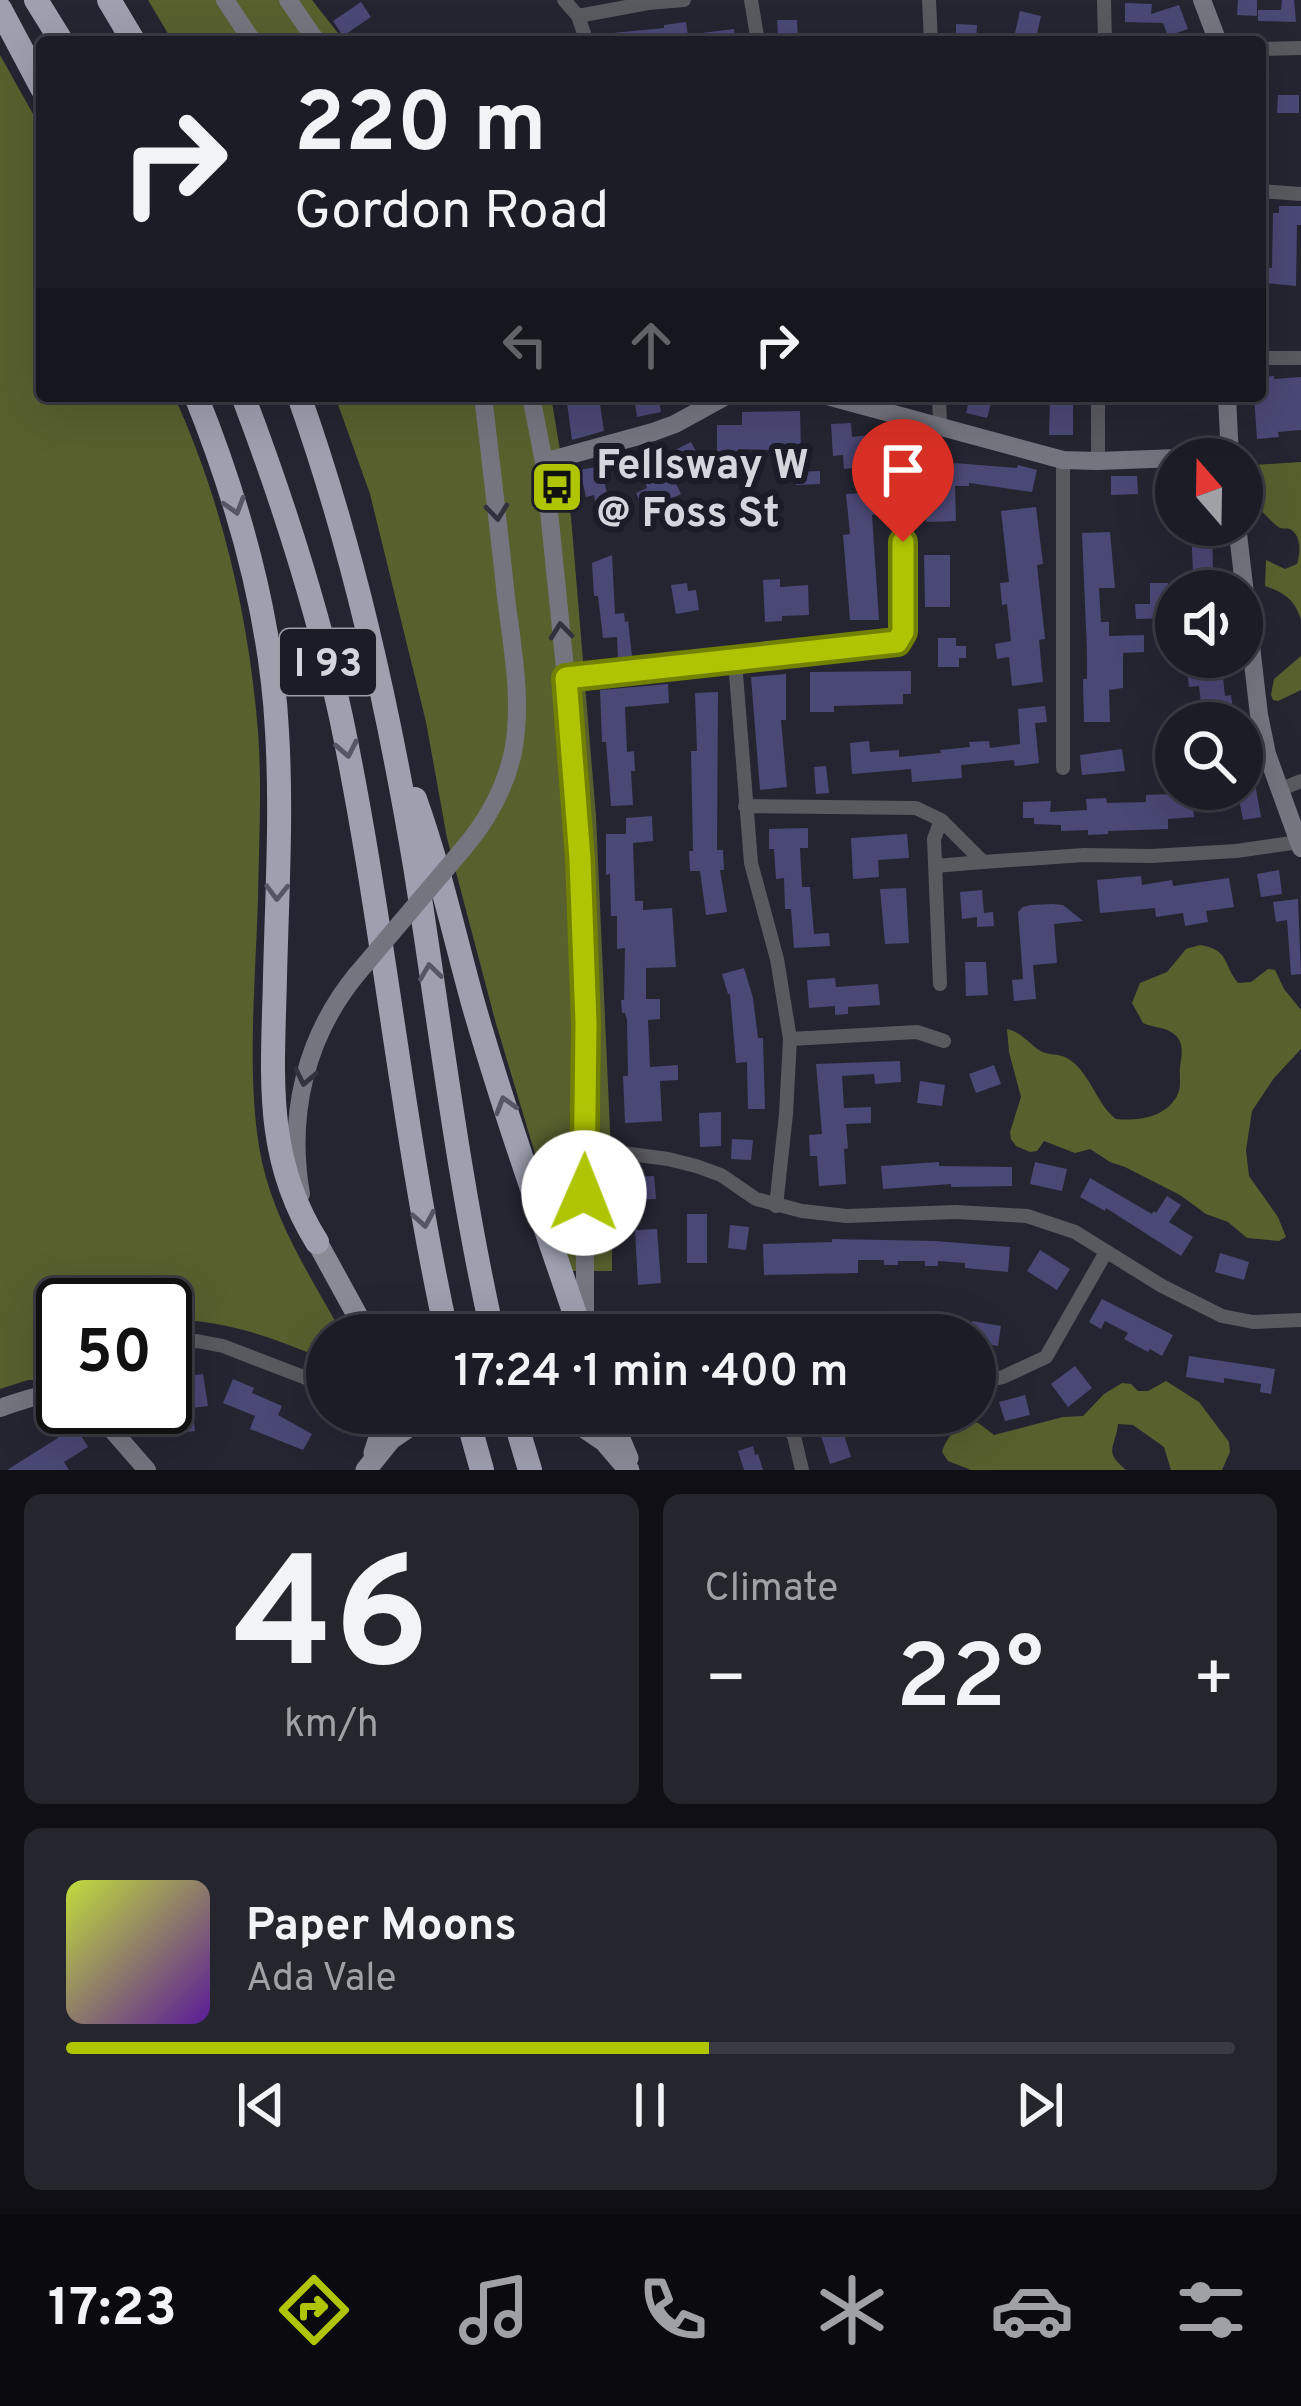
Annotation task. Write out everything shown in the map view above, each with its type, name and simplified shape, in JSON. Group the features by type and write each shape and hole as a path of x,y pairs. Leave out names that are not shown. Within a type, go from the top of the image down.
{"highway":[{"path":"36,0 58,36"},
{"path":"109,0 130,36"},
{"path":"0,9 36,77"},
{"path":"198,402 251,560 271,670 279,785 275,1122 286,1179 317,1242"},
{"name":"I 93","path":"245,402 297,548 340,715 443,1314"},
{"name":"I 93","path":"300,402 353,568 391,736 458,1156 490,1314"},
{"path":"391,736 433,850 480,1027 577,1314"},
{"path":"472,1434 482,1470"},
{"path":"519,1434 530,1470"}],"main road":[{"path":"225,0 249,36"},
{"path":"1202,0 1217,36"},
{"path":"290,1 313,36"},
{"path":"356,1314 307,1216 298,1174 300,1100 309,1056 338,998 487,818 513,752 517,708 484,402"},
{"path":"532,402 544,462 580,859 586,1023 584,1314"},
{"path":"851,402 1063,460 1155,459"},
{"path":"1227,402 1229,438"},
{"path":"544,462 653,432 694,404"},
{"path":"1239,546 1259,715 1267,754 1300,845"},
{"path":"0,1408 36,1397"},
{"path":"116,1434 147,1470"},
{"path":"367,1467 379,1434"},
{"path":"367,1467 398,1434"},
{"path":"593,1434 630,1470"},
{"path":"617,1434 630,1470"}],"street":[{"path":"564,0 578,16 585,36"},
{"path":"578,16 684,0"},
{"path":"751,0 757,36"},
{"path":"929,0 931,36"},
{"path":"1104,0 1106,36"},
{"path":"1266,49 1301,48"},
{"path":"1266,191 1301,194"},
{"path":"1266,358 1301,358"},
{"path":"939,402 940,425"},
{"path":"1098,402 1099,461"},
{"path":"566,678 900,641 904,415"},
{"path":"1063,460 1063,768"},
{"path":"735,661 751,863 777,959 790,1039 776,1206"},
{"path":"1280,790 1301,781"},
{"path":"746,806 916,808 941,820 983,862"},
{"path":"940,984 935,834 941,820"},
{"path":"935,866 1300,845"},
{"path":"790,1039 917,1032 944,1041"},
{"path":"585,1148 696,1166 776,1206 846,1216 956,1212 1027,1216 1075,1232 1222,1316 1253,1322 1301,1320"},
{"path":"996,1378 1046,1357 1106,1252"},
{"path":"192,1341 223,1346 306,1378"},
{"path":"793,1434 802,1470"}],"green space":[{"path":"148,0 312,0 340,36 169,36"},
{"path":"0,55 36,119 36,402 177,402 231,560 248,646 259,752 253,1030 257,1131 276,1208 331,1314 306,1314 306,1352 248,1331 192,1321 192,1278 36,1278 36,1380 0,1389"},
{"path":"337,402 552,402 571,517 596,816 612,1271 570,1271 447,838 426,722 370,494"},
{"path":"1301,462 1301,620 1288,598 1265,586 1266,560 1285,569 1297,564 1299,549 1294,532 1277,526 1263,513 1263,464"},
{"path":"1301,656 1301,690 1273,700 1274,679"},
{"path":"1200,945 1221,954 1238,983 1275,970 1301,1010 1301,1049 1252,1111 1246,1150 1249,1176 1286,1237 1279,1241 1247,1238 1228,1222 1090,1149 1075,1153 1044,1141 1030,1152 1011,1139 1021,1097 1007,1029 1042,1052 1064,1056 1075,1064 1116,1119 1150,1116 1172,1103 1179,1089 1181,1043 1171,1032 1143,1023 1132,1003 1140,983 1167,972 1186,949"},
{"path":"1166,1381 1199,1402 1229,1442 1222,1470 1171,1470 1164,1447 1133,1425 1118,1424 1112,1449 1126,1470 971,1470 948,1461 942,1452 952,1434 994,1435 1083,1416 1122,1383 1148,1391"}],"building":[{"path":"1238,0 1257,0 1257,16 1237,15"},
{"path":"1282,0 1294,0 1296,22 1258,21 1258,10 1281,10"},
{"path":"361,2 371,17 343,36 333,21"},
{"path":"1125,3 1152,4 1151,14 1179,5 1188,29 1168,36 1163,23 1125,22"},
{"path":"1020,11 1041,16 1036,36 1014,36"},
{"path":"777,20 797,20 798,36 778,34"},
{"path":"686,22 688,36 613,36 664,28"},
{"path":"956,24 977,25 976,36 956,36"},
{"path":"734,29 735,36 694,36"},
{"path":"1278,95 1299,95 1299,113 1277,113"},
{"path":"1279,206 1301,206 1296,286 1266,283 1266,267 1272,268 1273,213 1279,213"},
{"path":"1266,377 1301,377 1301,430 1257,438 1254,402 1266,402"},
{"path":"600,402 604,431 572,440 567,403"},
{"path":"635,402 659,402 661,412 637,417"},
{"path":"969,402 991,402 987,418 966,413"},
{"path":"1050,402 1073,403 1073,435 1049,435"},
{"path":"800,411 801,451 738,449 738,461 717,462 717,425 742,425 742,412"},
{"path":"851,423 852,437 879,434 882,468 875,469 879,514 872,515 879,620 850,620 843,535 850,534 846,494 863,493 861,467 844,469 843,455 833,456 831,424"},
{"path":"691,442 703,464 683,474 671,452"},
{"path":"954,463 1037,470 1032,492 969,483 955,486 956,521 926,522 926,480 917,480 916,468 954,468"},
{"path":"601,466 608,498 595,501 594,495 586,497 580,470"},
{"path":"670,471 681,494 645,511 636,493 647,488 645,482"},
{"path":"820,471 820,484 796,485 796,472"},
{"path":"1111,476 1137,476 1138,494 1111,495"},
{"path":"1036,507 1043,564 1037,565 1045,639 1039,640 1043,682 1012,686 1009,657 997,659 995,644 1011,641 1000,583 1009,582 1001,511"},
{"path":"1110,532 1115,588 1099,588 1101,622 1109,622 1109,636 1144,635 1144,652 1123,653 1123,688 1109,690 1110,722 1084,722 1087,652 1082,533"},
{"path":"1192,546 1212,546 1213,570 1193,570"},
{"path":"612,555 615,614 624,613 628,621 632,656 618,658 617,637 603,638 592,563"},
{"path":"924,555 950,555 950,607 925,607"},
{"path":"780,579 780,587 808,585 809,615 765,622 763,580"},
{"path":"687,583 688,591 696,590 699,610 676,614 671,585"},
{"path":"1150,583 1155,583 1155,618 1136,619 1135,604 1150,604"},
{"path":"938,638 956,638 956,646 966,646 966,658 959,658 959,667 938,667"},
{"path":"911,671 911,694 903,694 903,704 834,706 834,712 810,712 810,672"},
{"path":"786,674 786,720 781,720 787,787 760,790 751,677"},
{"path":"1188,678 1223,678 1225,696 1231,695 1232,702 1201,702 1199,686 1189,687"},
{"path":"668,684 669,703 625,707 627,752 634,751 633,805 611,806 600,690"},
{"path":"718,692 717,850 723,850 724,870 720,870 727,912 706,915 700,871 690,871 691,751 697,751 695,693"},
{"path":"1045,706 1047,722 1035,723 1039,763 1015,766 1014,760 961,765 962,778 912,782 911,769 852,774 850,743 869,741 870,752 899,750 899,757 970,747 969,742 989,741 990,748 1020,744 1018,709"},
{"path":"1122,749 1125,771 1082,775 1080,755"},
{"path":"826,766 829,793 816,794 814,767"},
{"path":"1146,795 1155,795 1155,810 1193,810 1194,817 1168,819 1168,829 1088,835 1088,830 1061,831 1061,825 1034,824 1034,818 1023,818 1023,802 1051,801 1050,812 1087,810 1086,799 1146,802"},
{"path":"1241,810 1260,810 1261,817 1243,820"},
{"path":"652,816 653,841 633,843 635,901 643,901 643,910 672,908 676,967 646,968 646,999 660,999 660,1019 648,1020 650,1067 678,1065 678,1080 660,1081 662,1121 625,1123 627,1020 621,1000 625,948 617,949 617,916 611,916 606,834 626,834 626,818"},
{"path":"808,828 808,848 800,848 802,887 810,887 814,934 829,933 830,946 794,948 791,909 785,909 784,878 776,879 769,829"},
{"path":"907,834 909,858 878,860 879,877 853,879 851,838"},
{"path":"1279,870 1282,894 1261,897 1257,874"},
{"path":"1141,876 1142,885 1172,880 1173,886 1229,878 1234,907 1206,911 1208,922 1185,926 1183,913 1156,917 1155,908 1100,913 1097,880"},
{"path":"906,888 909,943 885,944 880,889"},
{"path":"982,890 984,913 993,912 994,926 977,927 977,917 962,919 960,892"},
{"path":"1298,899 1301,974 1291,975 1287,920 1276,922 1273,902"},
{"path":"1031,905 1063,905 1083,921 1054,924 1057,963 1033,965 1036,999 1014,1001 1012,980 1023,979 1018,912"},
{"path":"965,962 986,962 988,995 966,996"},
{"path":"744,968 758,1038 763,1038 765,1109 748,1109 747,1062 736,1063 730,994 722,974"},
{"path":"835,978 836,987 878,984 880,1005 848,1007 848,1014 835,1015 835,1006 809,1008 807,980"},
{"path":"900,1061 901,1082 875,1084 874,1074 842,1076 844,1108 871,1107 871,1123 846,1124 846,1184 819,1186 817,1156 810,1156 809,1135 822,1134 816,1064"},
{"path":"994,1065 1001,1084 976,1093 969,1074"},
{"path":"920,1081 945,1085 942,1106 917,1103"},
{"path":"721,1112 721,1146 700,1147 699,1113"},
{"path":"732,1139 753,1140 751,1160 731,1159"},
{"path":"939,1162 939,1166 1012,1167 1012,1186 883,1189 881,1166"},
{"path":"1035,1162 1067,1169 1062,1191 1030,1184"},
{"path":"654,1176 656,1199 633,1200 632,1177"},
{"path":"1090,1178 1152,1214 1167,1196 1181,1205 1169,1222 1193,1237 1181,1256 1106,1208 1080,1197"},
{"path":"687,1214 707,1214 707,1263 687,1263"},
{"path":"730,1225 749,1227 746,1250 728,1248"},
{"path":"657,1229 661,1283 638,1285 635,1230"},
{"path":"832,1239 1010,1247 1008,1272 965,1268 965,1263 938,1261 938,1266 925,1266 925,1261 898,1261 898,1265 884,1265 884,1260 858,1260 858,1273 764,1275 763,1244"},
{"path":"1040,1250 1070,1269 1057,1290 1027,1271"},
{"path":"1220,1253 1249,1262 1244,1280 1215,1272"},
{"path":"1102,1299 1173,1335 1162,1356 1124,1339 1128,1333 1105,1321 1101,1329 1089,1322"},
{"path":"1189,1356 1275,1369 1271,1394 1260,1392 1261,1384 1186,1377"},
{"path":"1075,1366 1092,1388 1068,1407 1051,1384"},
{"path":"203,1374 208,1406 192,1408 192,1375"},
{"path":"233,1379 282,1406 278,1415 312,1434 303,1450 250,1429 255,1416 223,1403"},
{"path":"1025,1395 1030,1415 1005,1421 999,1402"},
{"path":"80,1434 88,1447 64,1462 69,1470 7,1470 58,1438 56,1435"},
{"path":"821,1434 844,1434 851,1457 830,1464"},
{"path":"753,1446 763,1470 744,1470 738,1451"}],"place":[{"name":"Fellsway W @ Foss St","path":"557,487"}],"route":[{"path":"584,1193 586,1023 566,678 897,642 903,632 903,542"}]}
